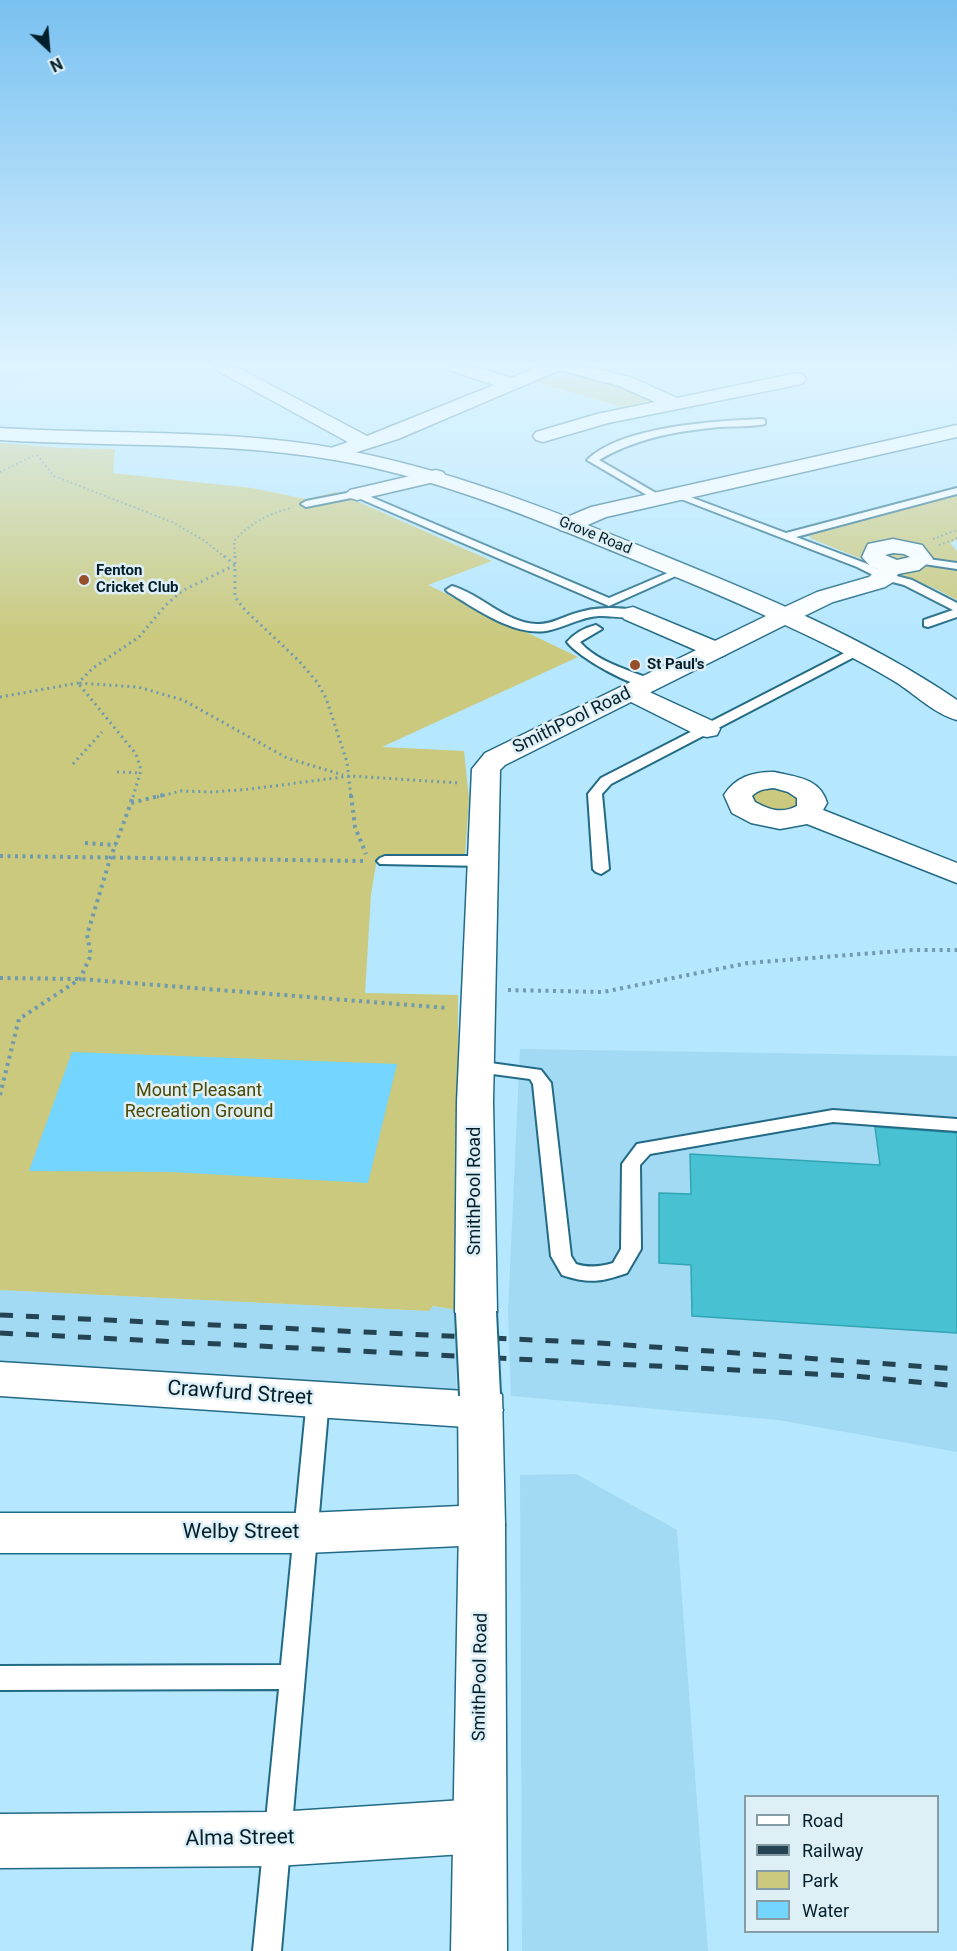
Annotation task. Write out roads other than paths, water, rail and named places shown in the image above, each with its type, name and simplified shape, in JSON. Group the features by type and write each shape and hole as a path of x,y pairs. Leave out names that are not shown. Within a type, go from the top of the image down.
{"street":[{"name":"Grove Road","path":"356,458 435,476 501,498 681,571 785,616 856,651 903,676 957,712"},
{"path":"568,525 599,512 835,458"},
{"path":"357,494 435,476"},
{"name":"SmithPool Road","path":"479,1951 482,1525 476,1312 476,1067 486,769 495,759 805,605 877,582 888,571 921,561"},
{"path":"633,614 716,650"},
{"path":"640,688 707,729"},
{"path":"806,813 957,874"},
{"name":"Crawfurd Street","path":"0,1379 318,1399 480,1402"},
{"name":"Welby Street","path":"0,1533 306,1533 482,1525"},
{"name":"Alma Street","path":"0,1841 278,1839 479,1826"}],"lane":[{"path":"595,458 592,460 665,496 786,536 861,565 888,571 957,608"},
{"path":"786,536 957,491"},
{"path":"306,504 357,494 609,602 681,571"},
{"path":"921,561 957,566"},
{"path":"452,590 524,626 531,627 551,626 589,613 613,611 633,614"},
{"path":"928,623 957,613"},
{"path":"596,628 581,635 573,642 589,656 640,688"},
{"path":"601,869 595,794 600,786 856,651"},
{"path":"382,861 482,861"},
{"path":"476,1067 535,1074 542,1083 561,1256 569,1270 584,1274 602,1274 620,1268 631,1249 631,1164 644,1149 833,1116 957,1125"},
{"path":"267,1951 318,1399"},
{"path":"0,1678 294,1677"}],"water":[{"path":"72,1052 397,1064 368,1183 171,1172 29,1171"}],"railway":[{"path":"0,1315 599,1343 957,1369"},
{"path":"0,1333 854,1376 957,1386"}],"place":[{"name":"Fenton Cricket Club","path":"84,580"},
{"name":"St Paul's","path":"635,665"}],"park label":[{"name":"Mount Pleasant Recreation Ground","path":"199,1101"}]}
